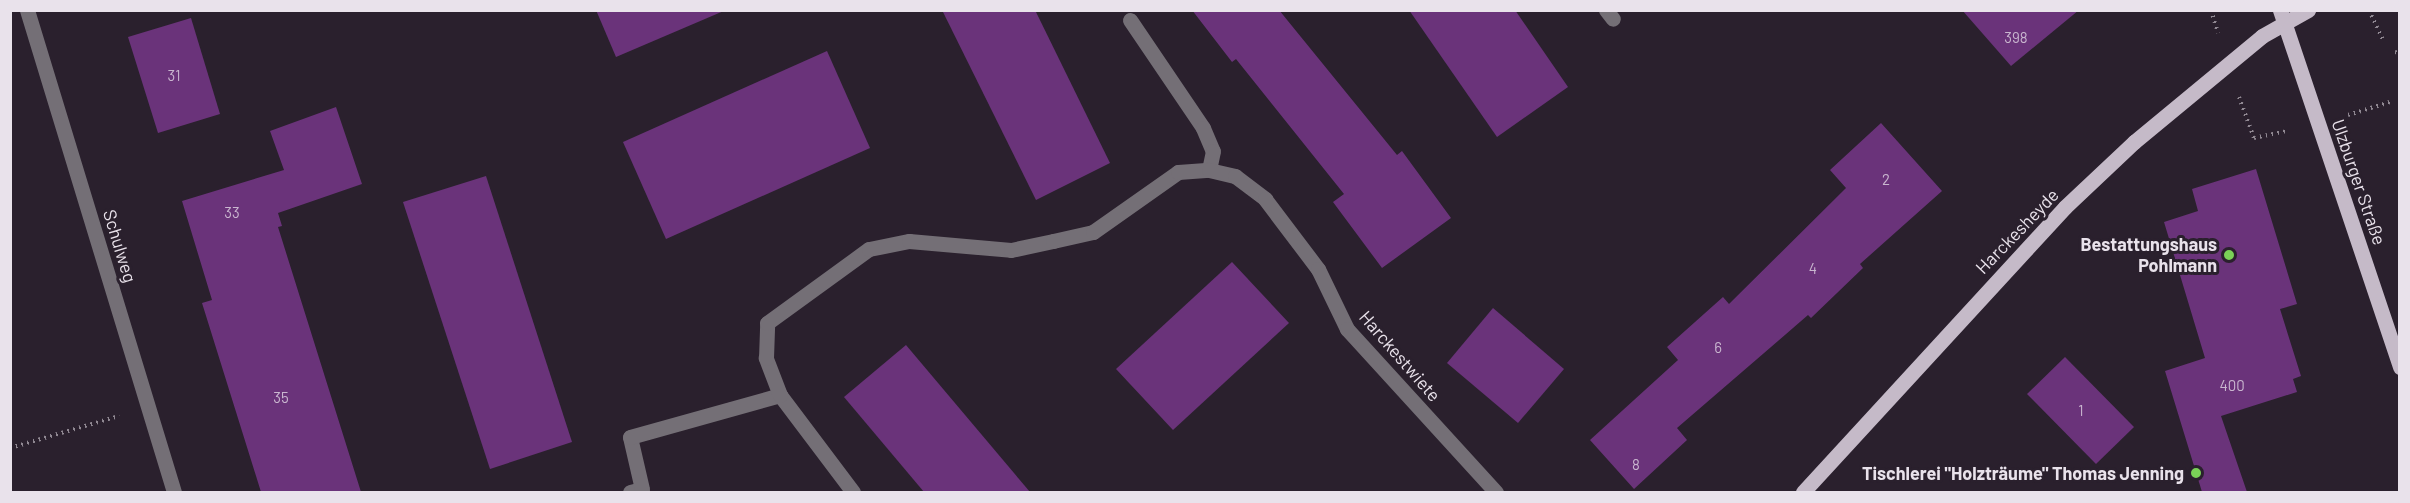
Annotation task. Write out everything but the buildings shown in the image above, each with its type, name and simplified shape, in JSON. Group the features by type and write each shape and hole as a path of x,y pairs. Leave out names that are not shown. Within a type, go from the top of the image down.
{"main road":[{"name":"Harckesheyde","path":"1803,492 2065,207 2134,142 2282,17 2308,10"},
{"name":"Ulzburger Straße","path":"2282,17 2400,367"}],"street":[{"name":"Schulweg","path":"27,10 174,492"},
{"path":"1130,20 1203,128 1213,151 1209,170"},
{"name":"Harckestwiete","path":"780,395 766,358 767,323 869,249 909,241 1011,250 1053,242 1093,231 1178,172 1209,170 1235,176 1265,199 1318,268 1347,329 1496,492"},
{"path":"630,492 642,489 630,437 780,395 853,492"}],"path":[{"path":"2368,10 2384,42"},
{"path":"10,448 149,407"}],"place":[{"name":"Bestattungshaus Pohlmann","path":"2229,255"},
{"name":"Tischlerei \"Holzträume\" Thomas Jenning","path":"2196,473"}]}
